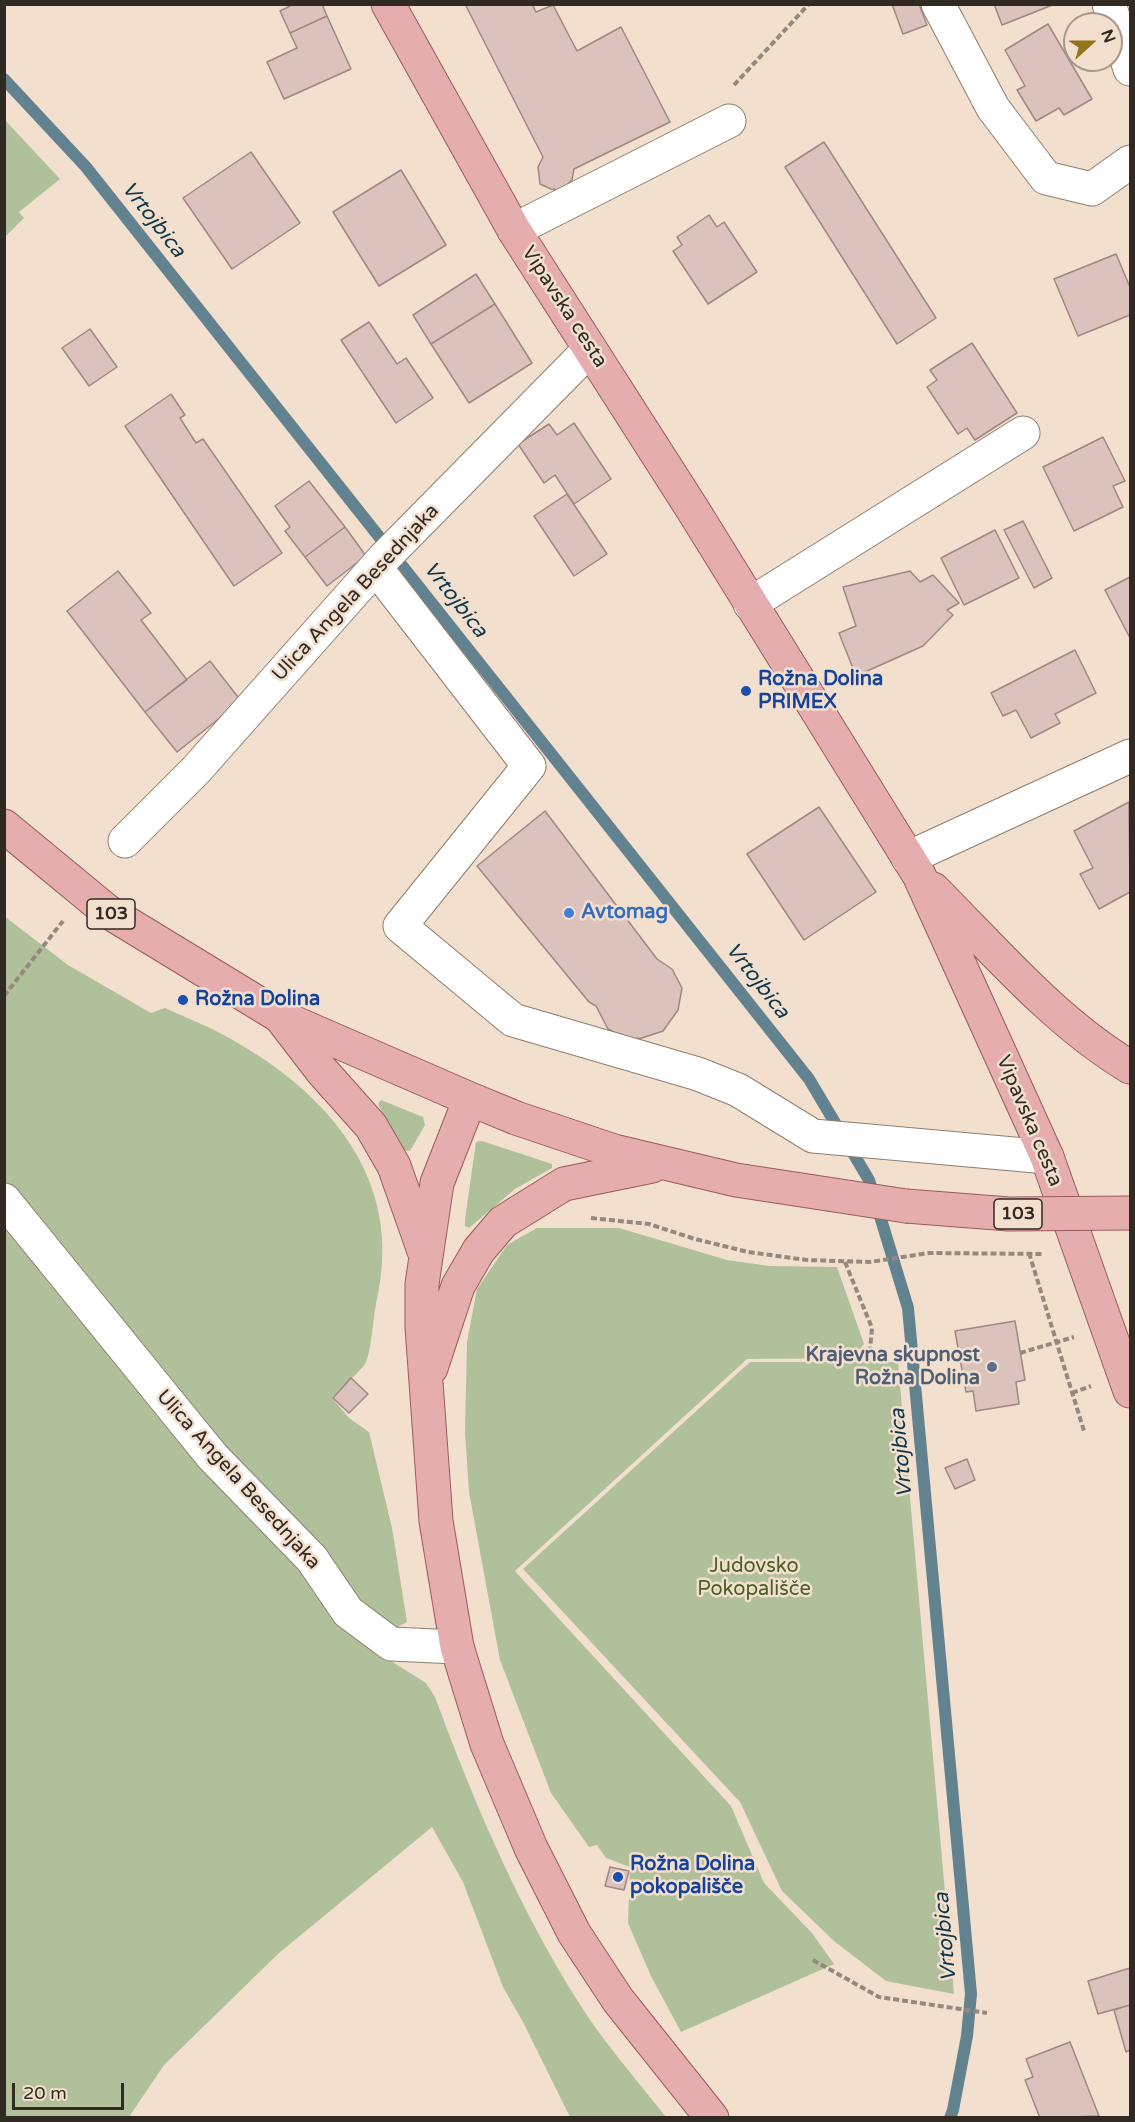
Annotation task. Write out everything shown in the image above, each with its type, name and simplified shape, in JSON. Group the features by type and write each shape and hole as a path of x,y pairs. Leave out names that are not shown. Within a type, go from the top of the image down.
{"main road":[{"name":"Vipavska cesta","path":"388,4 514,230 914,867 1047,1157 1115,1387"},
{"name":"103","path":"4,826 107,912 281,1017 516,1118 614,1151 735,1180 906,1206 1009,1214 1131,1213"},
{"path":"914,867 1040,997 1110,1054 1131,1067"},
{"path":"281,1017 322,1071 371,1126 394,1166 427,1257"},
{"path":"470,1099 437,1183 429,1222 422,1317 436,1521 457,1647 487,1744 531,1848 574,1933 618,2000 712,2118"},
{"path":"426,1384 458,1286 479,1250 503,1222 564,1184 667,1163"}],"street":[{"path":"938,4 993,108 1046,178 1092,189 1131,162"},
{"path":"1109,4 1131,69"},
{"path":"514,230 729,121"},
{"name":"Ulica Angela Besednjaka","path":"125,841 196,770 380,563 590,349"},
{"path":"750,604 1023,433"},
{"path":"380,563 529,766 400,926 513,1020 698,1074 738,1090 813,1136 1047,1157"},
{"path":"914,867 1131,756"},
{"name":"Ulica Angela Besednjaka","path":"4,1200 212,1456 312,1559 348,1612 391,1644 457,1647"}],"path":[{"path":"731,88 809,4"},
{"path":"4,996 62,922"},
{"path":"587,1217 649,1224 695,1239 748,1252 807,1260 870,1262 929,1253 1047,1254"},
{"path":"1029,1253 1084,1431"},
{"path":"845,1262 872,1328 869,1362"},
{"path":"1020,1353 1084,1334"},
{"path":"1072,1393 1115,1387"},
{"path":"813,1960 879,1997 987,2013"}],"green space":[{"path":"4,119 60,179 19,212 24,218 5,237"},
{"path":"4,916 68,965 151,1013 165,1008 223,1035 267,1061 299,1086 327,1114 351,1145 369,1179 379,1216 382,1256 366,1362 332,1398 349,1418 369,1432 392,1528 407,1622 392,1630 359,1608 221,1450 86,1278 5,1182"},
{"path":"381,1100 423,1117 425,1125 410,1151 402,1150 378,1104"},
{"path":"482,1141 552,1164 552,1168 515,1189 469,1228 465,1226 465,1219 476,1142"},
{"path":"5,1215 370,1648 426,1683 435,1697 484,1821 542,1941 588,2017 666,2117 570,2117 503,1987 463,1882 432,1827 279,1953 164,2065 129,2117 5,2117"},
{"path":"537,1228 619,1228 727,1260 769,1266 837,1267 864,1344 852,1358 747,1359 515,1571 731,1806 764,1883 812,1933 834,1964 681,2032 651,1976 628,1923 630,1867 606,1858 597,1845 589,1847 551,1793 500,1660 469,1492 465,1432 467,1342 477,1289 507,1245"},
{"name":"Judovsko Pokopališče","path":"750,1362 898,1362 954,1994 886,1981 834,1941 782,1891 740,1802 523,1569"}],"building":[{"path":"294,4 322,4 327,16 290,33 280,11"},
{"path":"465,4 532,4 536,12 553,5 577,51 621,27 670,122 574,169 572,180 561,190 540,184 538,167 543,157"},
{"path":"892,4 919,4 927,25 903,34"},
{"path":"994,4 1055,4 1002,25"},
{"path":"327,16 351,69 284,99 267,62 297,48 290,33"},
{"path":"1048,24 1063,50 1063,72 1076,72 1092,99 1064,115 1059,108 1036,121 1017,90 1025,86 1005,50"},
{"path":"824,142 936,318 897,344 785,167"},
{"path":"251,152 300,223 232,269 183,198"},
{"path":"401,170 446,245 379,286 333,212"},
{"path":"709,215 717,227 724,222 757,272 708,304 673,251 682,245 677,237"},
{"path":"1116,254 1130,287 1130,315 1078,336 1054,279"},
{"path":"476,274 495,304 431,344 413,315"},
{"path":"495,304 532,363 469,403 431,344"},
{"path":"369,322 397,364 406,358 433,398 396,423 341,340"},
{"path":"90,329 117,367 89,386 62,348"},
{"path":"972,343 1017,413 975,440 967,428 958,434 927,387 937,380 930,370"},
{"path":"171,394 185,415 180,418 196,443 203,439 282,553 234,586 125,426"},
{"path":"574,423 611,479 574,504 555,475 544,483 518,444 549,424 557,435"},
{"path":"1103,437 1125,481 1113,486 1123,507 1074,531 1043,467"},
{"path":"309,481 345,527 305,557 285,531 290,527 275,506"},
{"path":"567,494 607,554 574,576 534,516"},
{"path":"1023,521 1052,578 1034,588 1004,530"},
{"path":"345,527 366,556 327,586 305,557"},
{"path":"995,530 1019,578 964,605 941,558"},
{"path":"118,571 151,613 141,620 187,680 145,712 67,611"},
{"path":"910,571 920,582 933,575 959,603 947,610 953,615 923,646 856,676 839,633 856,626 843,587"},
{"path":"1130,577 1130,638 1105,590"},
{"path":"1075,650 1096,693 1055,714 1060,723 1031,738 1016,710 1003,716 991,693"},
{"path":"210,661 241,701 177,752 145,712"},
{"path":"1129,802 1130,892 1099,909 1080,874 1093,868 1074,831"},
{"path":"819,807 876,892 804,940 747,854"},
{"name":"Avtomag","path":"545,811 657,959 672,969 682,988 678,1010 663,1031 642,1038 626,1039 608,1029 596,1006 589,1002 477,866"},
{"name":"Krajevna skupnost Rožna Dolina","path":"1015,1321 1025,1380 1016,1382 1019,1404 976,1411 973,1391 966,1392 955,1331"},
{"path":"351,1378 368,1394 349,1413 333,1398"},
{"path":"967,1459 975,1480 955,1489 945,1468"},
{"path":"610,1867 629,1871 624,1890 605,1886"},
{"path":"1130,1968 1130,2005 1098,2014 1088,1981"},
{"path":"1130,2005 1130,2050 1126,2052 1114,2010"},
{"path":"1070,2042 1099,2116 1040,2118 1025,2080 1033,2077 1026,2059"}],"waterway":[{"name":"Vrtojbica","path":"4,79 86,167 809,1079 869,1180 908,1308 971,1994 967,2036 950,2118"}],"place":[{"name":"Rožna Dolina PRIMEX","path":"746,691"},
{"name":"Avtomag","path":"569,913"},
{"name":"Rožna Dolina","path":"183,1000"},
{"name":"Krajevna skupnost Rožna Dolina","path":"992,1367"},
{"name":"Rožna Dolina pokopališče","path":"618,1877"}]}
